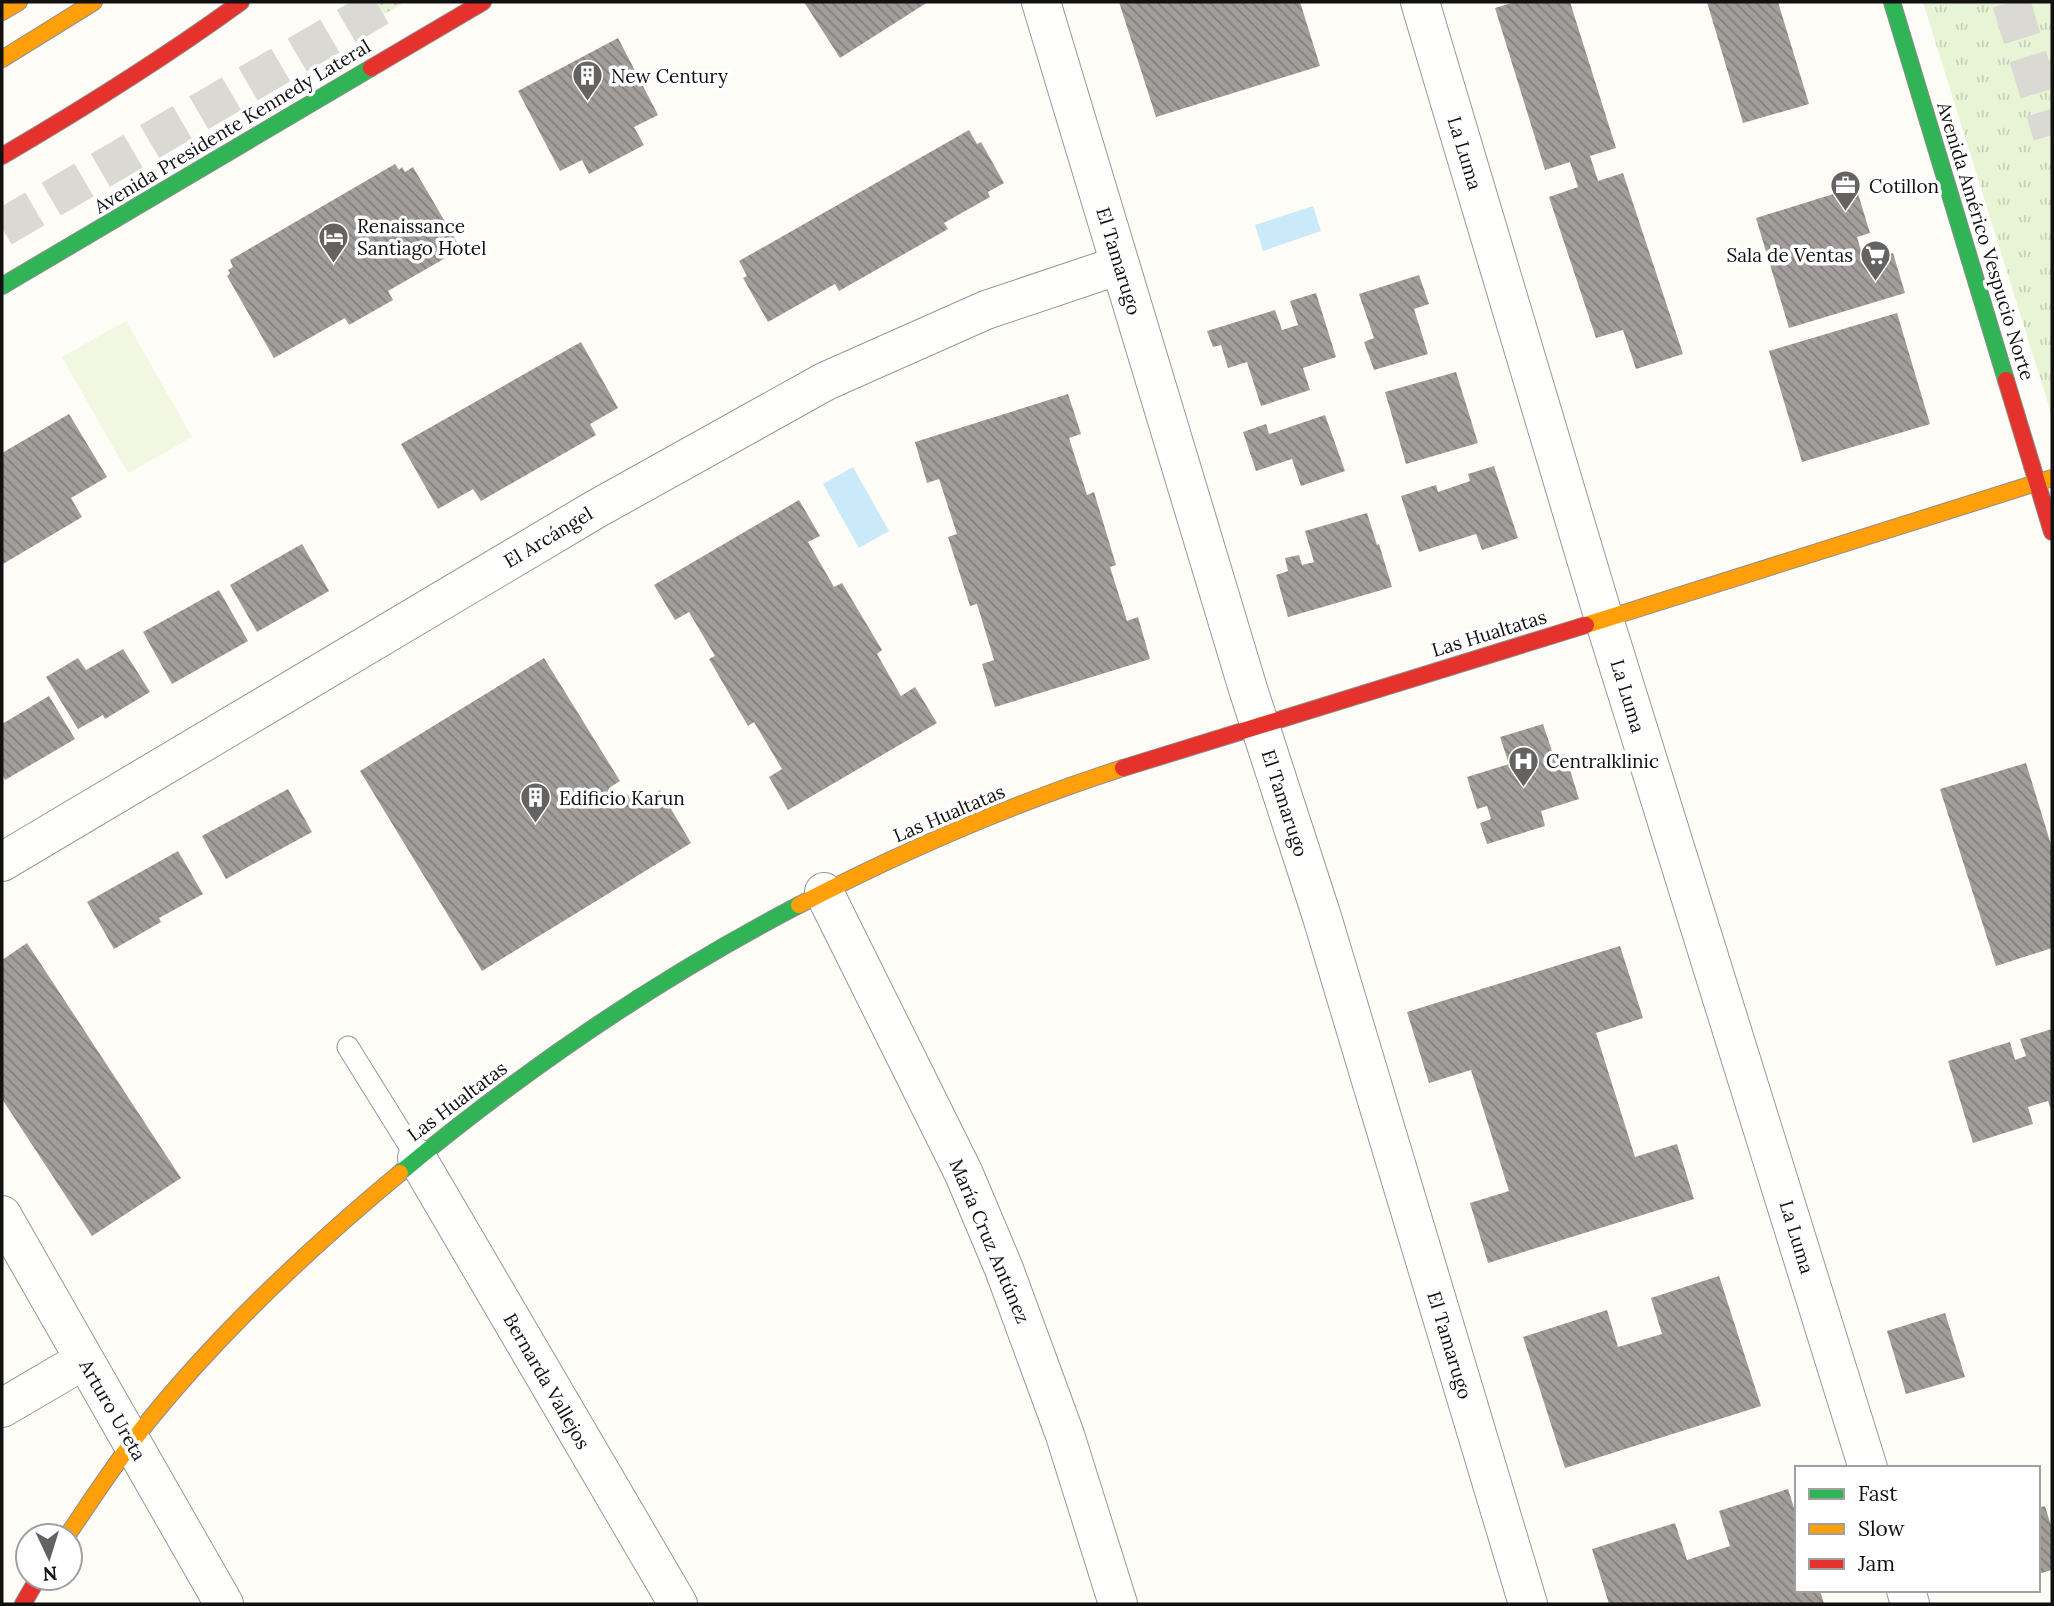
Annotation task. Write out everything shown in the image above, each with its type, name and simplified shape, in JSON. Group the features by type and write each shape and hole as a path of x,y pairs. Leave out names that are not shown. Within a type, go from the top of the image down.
{"main road":[{"path":"2,12 19,2"},
{"path":"2,58 94,2"},
{"path":"2,156 173,51 241,2"},
{"name":"Avenida Presidente Kennedy Lateral","path":"2,286 483,2"},
{"name":"Avenida Américo Vespucio Norte","path":"1892,2 2045,481 2052,532"},
{"name":"Las Hualtatas","path":"77,1522 132,1442 189,1374 255,1305 334,1230 417,1158 507,1088 601,1022 684,970 824,892 927,844 1036,799 1147,760 2045,481"}],"street":[{"name":"El Tamarugo","path":"1041,2 1260,726 1326,930 1528,1604"},
{"name":"La Luma","path":"1420,2 1604,619 1867,1466"},
{"name":"El Arcángel","path":"2,862 596,509 826,381 986,310 1121,265"},
{"name":"María Cruz Antúnez","path":"824,892 964,1174 1004,1269 1065,1435 1118,1604"},
{"name":"Bernarda Vallejos","path":"417,1158 678,1604"},
{"name":"Arturo Ureta","path":"2,1215 224,1604"},
{"path":"2,1408 84,1360"}],"lane":[{"path":"348,1047 417,1158"}],"green space":[{"path":"349,2 405,2 370,22 340,9"},
{"path":"1923,2 2052,2 2052,416"},
{"path":"126,321 192,437 128,473 62,357"}],"water":[{"path":"1313,206 1321,231 1263,251 1255,225"},
{"path":"853,467 889,531 859,548 823,484"}],"building":[{"path":"804,2 928,2 840,58"},
{"path":"1119,2 1300,2 1320,66 1156,117"},
{"path":"1515,2 1570,2 1616,148 1590,156 1598,181 1623,173 1683,354 1636,369 1623,330 1596,338 1549,197 1578,187 1570,162 1545,170 1495,8"},
{"path":"1707,2 1778,2 1809,104 1743,123"},
{"name":"New Century","path":"618,38 658,115 634,127 644,145 589,174 582,160 560,171 518,91"},
{"path":"969,130 977,144 981,142 1004,183 988,192 990,197 944,223 948,229 839,291 835,284 768,322 743,278 747,276 739,261"},
{"name":"Renaissance Santiago Hotel","path":"395,164 399,170 402,167 405,172 413,167 461,249 388,291 393,300 349,325 345,318 274,358 227,276 230,273 228,270 233,267 230,260"},
{"path":"1856,187 1870,233 1857,237 1864,261 1893,253 1905,293 1789,328 1756,218"},
{"path":"1419,275 1429,304 1414,309 1428,354 1374,370 1364,342 1374,338 1359,294"},
{"path":"1316,293 1336,357 1303,368 1310,390 1261,406 1247,362 1228,368 1221,345 1213,347 1207,331 1275,310 1282,330 1298,325 1290,301"},
{"path":"1897,313 1930,424 1802,462 1769,351"},
{"path":"581,342 618,408 590,424 596,435 481,501 473,489 438,509 401,444"},
{"path":"1456,372 1478,443 1406,464 1385,392"},
{"path":"1068,394 1081,434 1069,438 1087,495 1094,492 1116,565 1110,567 1127,621 1138,617 1150,659 995,707 982,664 994,660 977,604 970,606 948,537 957,534 939,479 927,483 915,442"},
{"path":"69,414 107,477 71,498 82,517 3,564 2,453"},
{"path":"1325,415 1345,471 1301,486 1292,459 1256,471 1243,432 1266,424 1269,434"},
{"path":"1494,466 1518,538 1482,550 1476,534 1419,552 1401,496 1436,485 1438,492 1470,481 1468,474"},
{"path":"799,500 820,536 808,542 834,587 842,583 882,650 877,654 901,696 915,687 937,723 788,810 769,777 782,769 754,722 748,726 709,659 715,656 689,612 675,620 654,585"},
{"path":"1367,513 1392,587 1288,617 1276,575 1288,571 1285,558 1299,555 1302,565 1314,562 1305,531"},
{"path":"302,544 329,591 257,632 230,585"},
{"path":"219,590 248,641 172,684 143,632"},
{"path":"123,649 150,692 105,719 103,715 78,729 46,677 78,658 86,670"},
{"name":"Edificio Karun","path":"544,658 620,781 609,788 617,800 627,794 634,806 660,790 691,843 482,971 360,771"},
{"path":"49,696 75,739 5,780 2,774 2,724"},
{"name":"Centralklinic","path":"1543,724 1554,757 1565,754 1579,799 1541,811 1545,826 1487,844 1480,823 1491,819 1487,806 1477,809 1467,777 1509,764 1500,737"},
{"path":"2026,763 2052,848 2052,948 1996,966 1940,789"},
{"path":"288,789 312,832 226,879 202,836"},
{"path":"178,851 203,894 159,918 161,922 114,949 87,902"},
{"path":"27,943 181,1178 92,1236 2,1099 2,960"},
{"path":"1620,946 1643,1018 1596,1033 1635,1157 1677,1144 1694,1199 1488,1263 1470,1203 1509,1191 1471,1070 1429,1083 1407,1012"},
{"path":"2052,1029 2052,1112 2048,1101 2028,1107 2033,1124 1973,1143 1948,1061 2010,1042 2015,1060 2026,1056 2020,1039"},
{"path":"1719,1276 1761,1406 1565,1468 1523,1337 1607,1310 1618,1347 1662,1334 1651,1298"},
{"path":"1945,1313 1965,1377 1906,1394 1887,1331"},
{"path":"1788,1489 1795,1511 1795,1592 1821,1592 1824,1604 1609,1604 1592,1549 1675,1523 1687,1560 1730,1546 1719,1511"},
{"path":"2045,1506 2052,1529 2052,1570 2040,1573 2040,1507"}],"tunnel":[{"path":"2,228 388,2"},
{"path":"2011,2 2052,135"}],"traffic: fast":[{"path":"1892,2 2006,380"},
{"path":"2,286 371,68"},
{"path":"400,1173 495,1098 593,1028 694,964 799,905"}],"traffic: slow":[{"path":"2,12 19,2"},
{"path":"2,59 94,2"},
{"path":"1586,625 2052,478"},
{"path":"799,905 958,830 1123,768"},
{"path":"76,1522 107,1476 178,1385 301,1259 400,1173"}],"traffic: jam":[{"path":"2,156 123,82 241,2"},
{"path":"371,68 483,2"},
{"path":"2006,380 2052,532"},
{"path":"1123,768 1586,625"},
{"path":"23,1604 30,1592"}],"place":[{"name":"New Century","path":"588,103"},
{"name":"Cotillon","path":"1846,213"},
{"name":"Renaissance Santiago Hotel","path":"334,264"},
{"name":"Sala de Ventas","path":"1876,282"},
{"name":"Centralklinic","path":"1523,788"},
{"name":"Edificio Karun","path":"536,825"}]}
